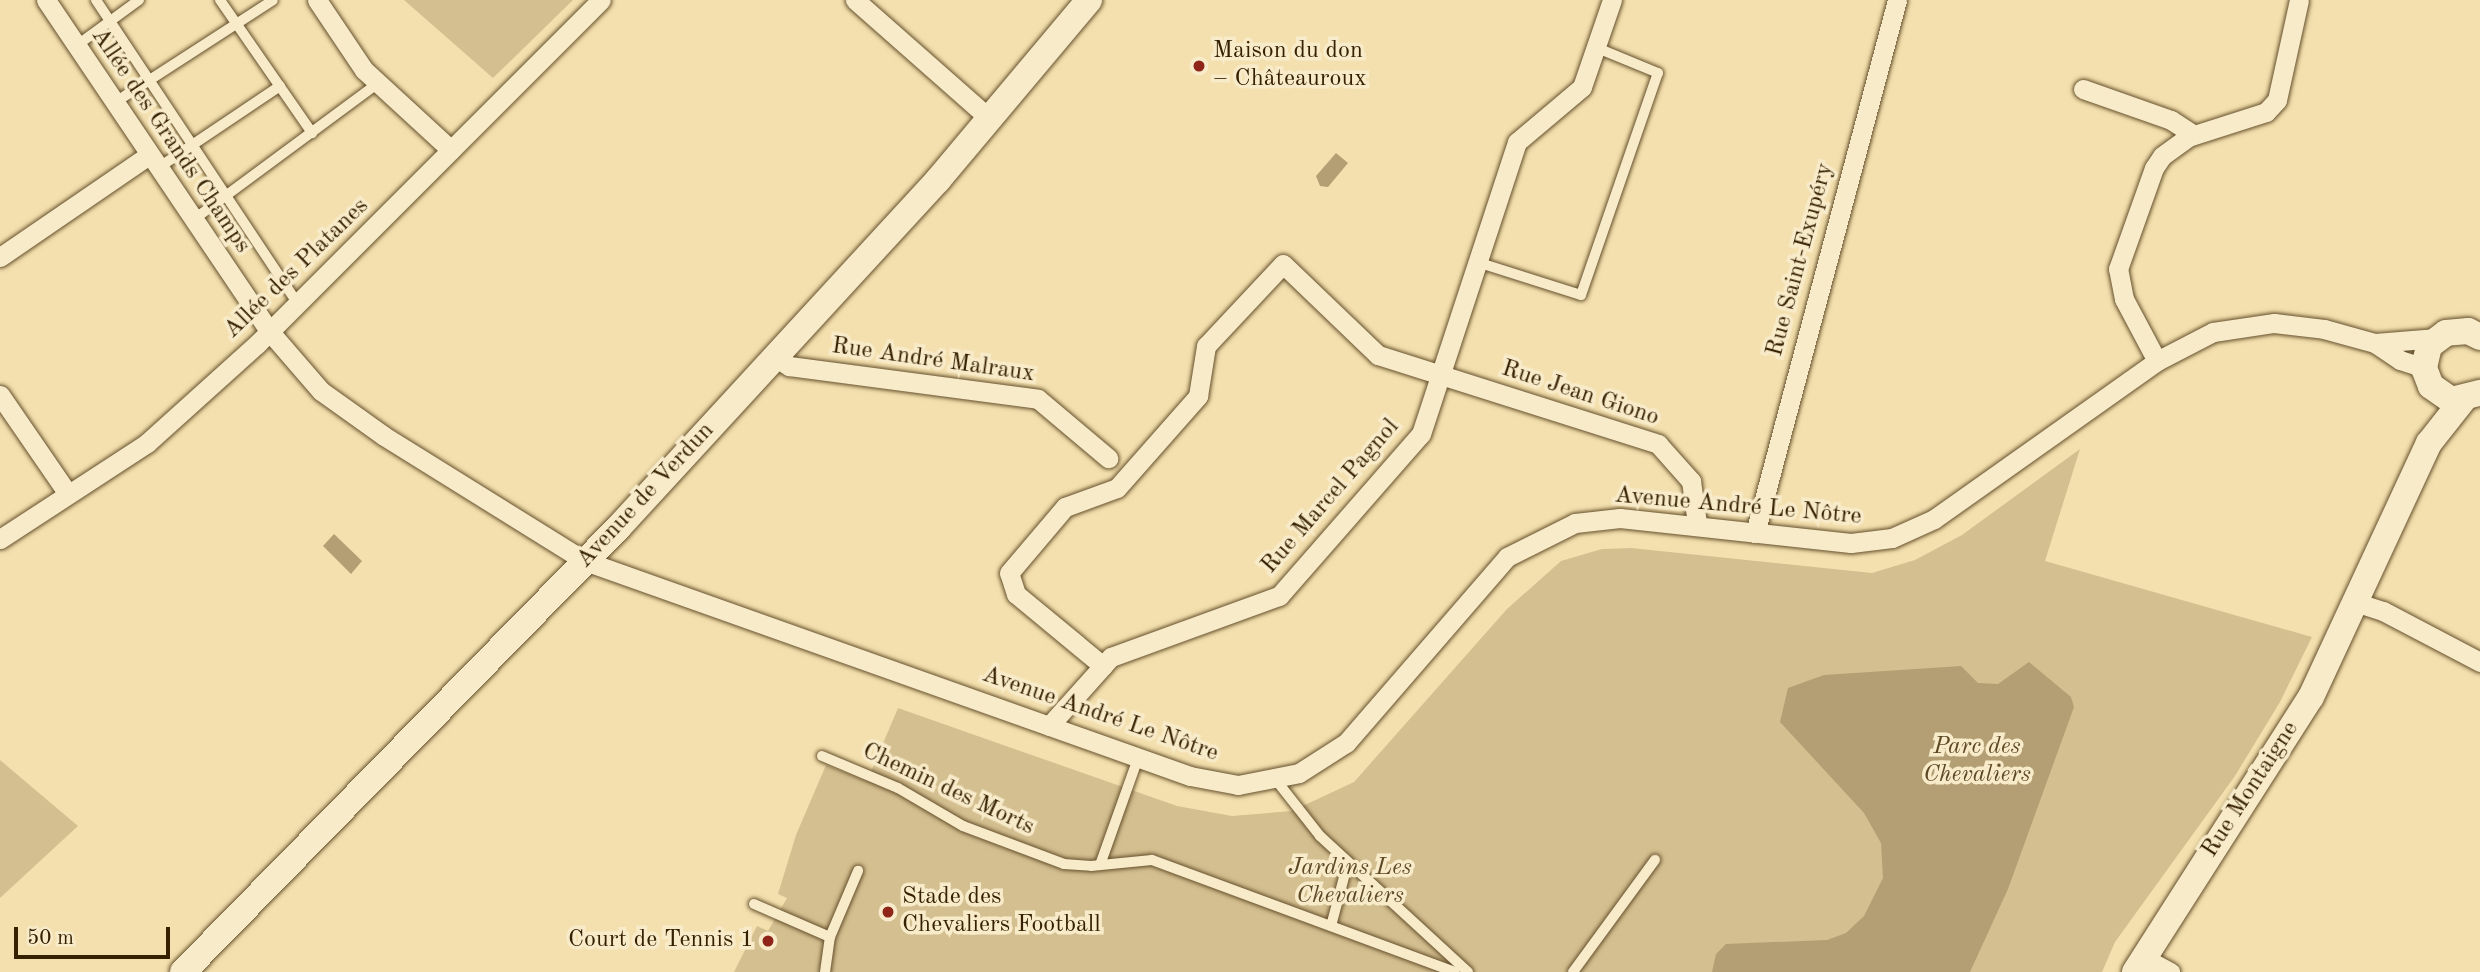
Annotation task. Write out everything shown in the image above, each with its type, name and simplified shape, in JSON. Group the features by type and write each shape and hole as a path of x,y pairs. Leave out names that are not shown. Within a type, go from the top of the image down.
{"main road":[{"name":"Avenue de Verdun","path":"183,972 585,561 775,357 989,118 1089,0"},
{"path":"2475,396 2451,400 2427,377 2425,357 2437,338 2457,330 2476,331"},
{"name":"Rue Montaigne","path":"2427,377 2429,443"},
{"name":"Rue Montaigne","path":"2139,965 2311,697 2358,603 2429,443 2475,396"}],"street":[{"name":"Allée des Grands Champs","path":"46,0 270,332 321,391 384,436 585,561"},
{"path":"317,0 363,70 451,150"},
{"name":"Allée des Platanes","path":"0,539 146,443 270,332 601,0"},
{"path":"855,0 989,118"},
{"name":"Rue Marcel Pagnol","path":"1049,726 1111,657 1279,596 1421,433 1517,142 1582,87 1612,0"},
{"name":"Rue Saint-Exupéry","path":"1755,533 1897,0"},
{"path":"2157,361 2124,299 2118,269 2154,168 2162,156 2194,135 2251,120 2277,100 2299,0"},
{"path":"2083,89 2171,120 2194,135"},
{"path":"0,257 153,162"},
{"name":"Rue Jean Giono","path":"1103,666 1016,594 1009,573 1065,507 1117,488 1198,396 1206,346 1283,264 1378,355 1658,444 1691,481 1697,523"},
{"name":"Avenue André Le Nôtre","path":"585,561 1190,776 1238,785 1276,780 1299,773 1346,743 1507,557 1575,523 1620,518 1697,523 1755,533 1851,543 1892,538 1934,519 2157,361 2213,332 2274,323 2324,329 2375,342 2437,338"},
{"name":"Avenue André Le Nôtre","path":"2375,342 2427,377"},
{"name":"Rue André Malraux","path":"775,357 789,366 1038,398 1108,458"},
{"path":"0,396 68,494"},
{"path":"2358,603 2383,611 2480,662"},
{"path":"2139,965 2170,972"}],"lane":[{"path":"96,0 298,304"},
{"path":"76,46 139,0"},
{"path":"220,0 312,134"},
{"path":"114,103 272,0"},
{"path":"1477,262 1581,295 1658,73 1595,47"},
{"path":"193,220 378,83"},
{"path":"153,162 191,145 279,86"},
{"name":"Chemin des Morts","path":"821,756 898,788 963,826 1065,864 1100,865 1152,860 1455,972"},
{"path":"1100,865 1138,758"},
{"path":"1276,780 1305,821 1468,972"},
{"path":"1573,972 1655,860"},
{"path":"1331,926 1348,862"},
{"path":"825,972 831,937 858,871"},
{"path":"754,904 831,937"}],"green space":[{"path":"404,0 573,0 493,78"},
{"name":"Parc des Chevaliers","path":"2080,449 2045,561 2312,637 2280,702 2235,776 2115,942 2102,972 734,972 757,926 768,931 787,898 778,894 796,835 826,765 867,781 898,708 1177,806 1232,816 1292,811 1354,782 1507,609 1561,561 1602,549 1631,548 1872,573 1915,560 1962,535"},
{"path":"0,760 78,826 0,898"}],"shaded area":[{"path":"1336,153 1348,163 1328,187 1320,186 1316,176"},
{"path":"334,534 362,561 351,574 323,546"},
{"path":"2029,662 2071,697 2074,707 2008,889 1970,972 1712,972 1716,954 1726,944 1827,940 1846,933 1864,916 1883,878 1881,843 1864,813 1780,722 1788,688 1824,675 1961,666 1978,683 1998,684"}],"place":[{"name":"Maison du don – Châteauroux","path":"1199,66"},
{"name":"Stade des Chevaliers Football","path":"888,912"},
{"name":"Court de Tennis 1","path":"768,941"}],"park label":[{"name":"Jardins Les Chevaliers","path":"1350,883"}]}
